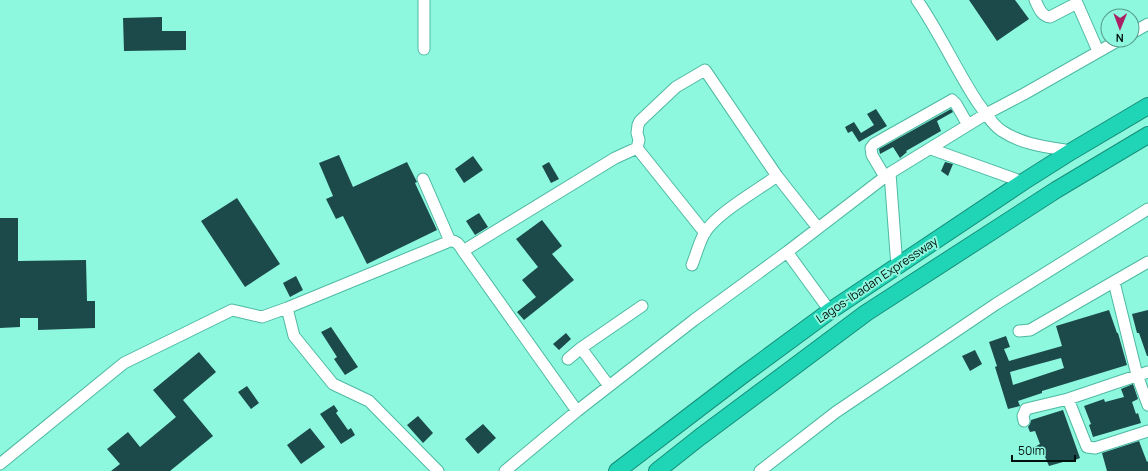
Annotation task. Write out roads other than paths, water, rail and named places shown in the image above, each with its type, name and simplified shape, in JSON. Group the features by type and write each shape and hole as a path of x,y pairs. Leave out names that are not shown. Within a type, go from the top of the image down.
{"highway":[{"name":"Lagos-Ibadan Expressway","path":"617,471 743,374 830,311 1072,151 1148,106"},
{"name":"Lagos-Ibadan Expressway","path":"657,471 719,422 866,313 1056,190 1148,135"},
{"path":"988,206 999,227"}],"street":[{"path":"424,0 424,49"},
{"path":"917,0 926,12 965,84 986,114 1001,130 1018,140 1035,145 1072,151"},
{"path":"1034,0 1042,14 1050,17 1080,2 1098,51"},
{"path":"505,471 577,411 694,320 787,252 888,175 986,114 1104,48"},
{"path":"637,148 639,140 637,133 640,121 676,87 705,70 777,176 818,228"},
{"path":"897,267 888,175 872,155 871,148 874,144 952,100 968,125"},
{"path":"637,148 705,233"},
{"path":"463,252 615,158 637,148"},
{"path":"931,149 1024,182"},
{"path":"692,265 705,233 714,222 732,207 777,176"},
{"path":"424,180 450,241"},
{"path":"760,471 836,412 996,304 1148,209"},
{"path":"0,464 124,363 232,310 262,317 450,241 458,243 577,411"},
{"path":"787,252 830,311"},
{"path":"1019,331 1030,330 1148,262"},
{"path":"1114,282 1143,373 1148,405"},
{"path":"568,359 581,348 642,306"},
{"path":"286,308 294,336 333,384 369,401 438,471"},
{"path":"581,348 609,386"},
{"path":"1024,421 1023,416 1026,409 1068,399 1143,373"},
{"path":"1068,399 1088,447 1095,448 1148,431"}]}
